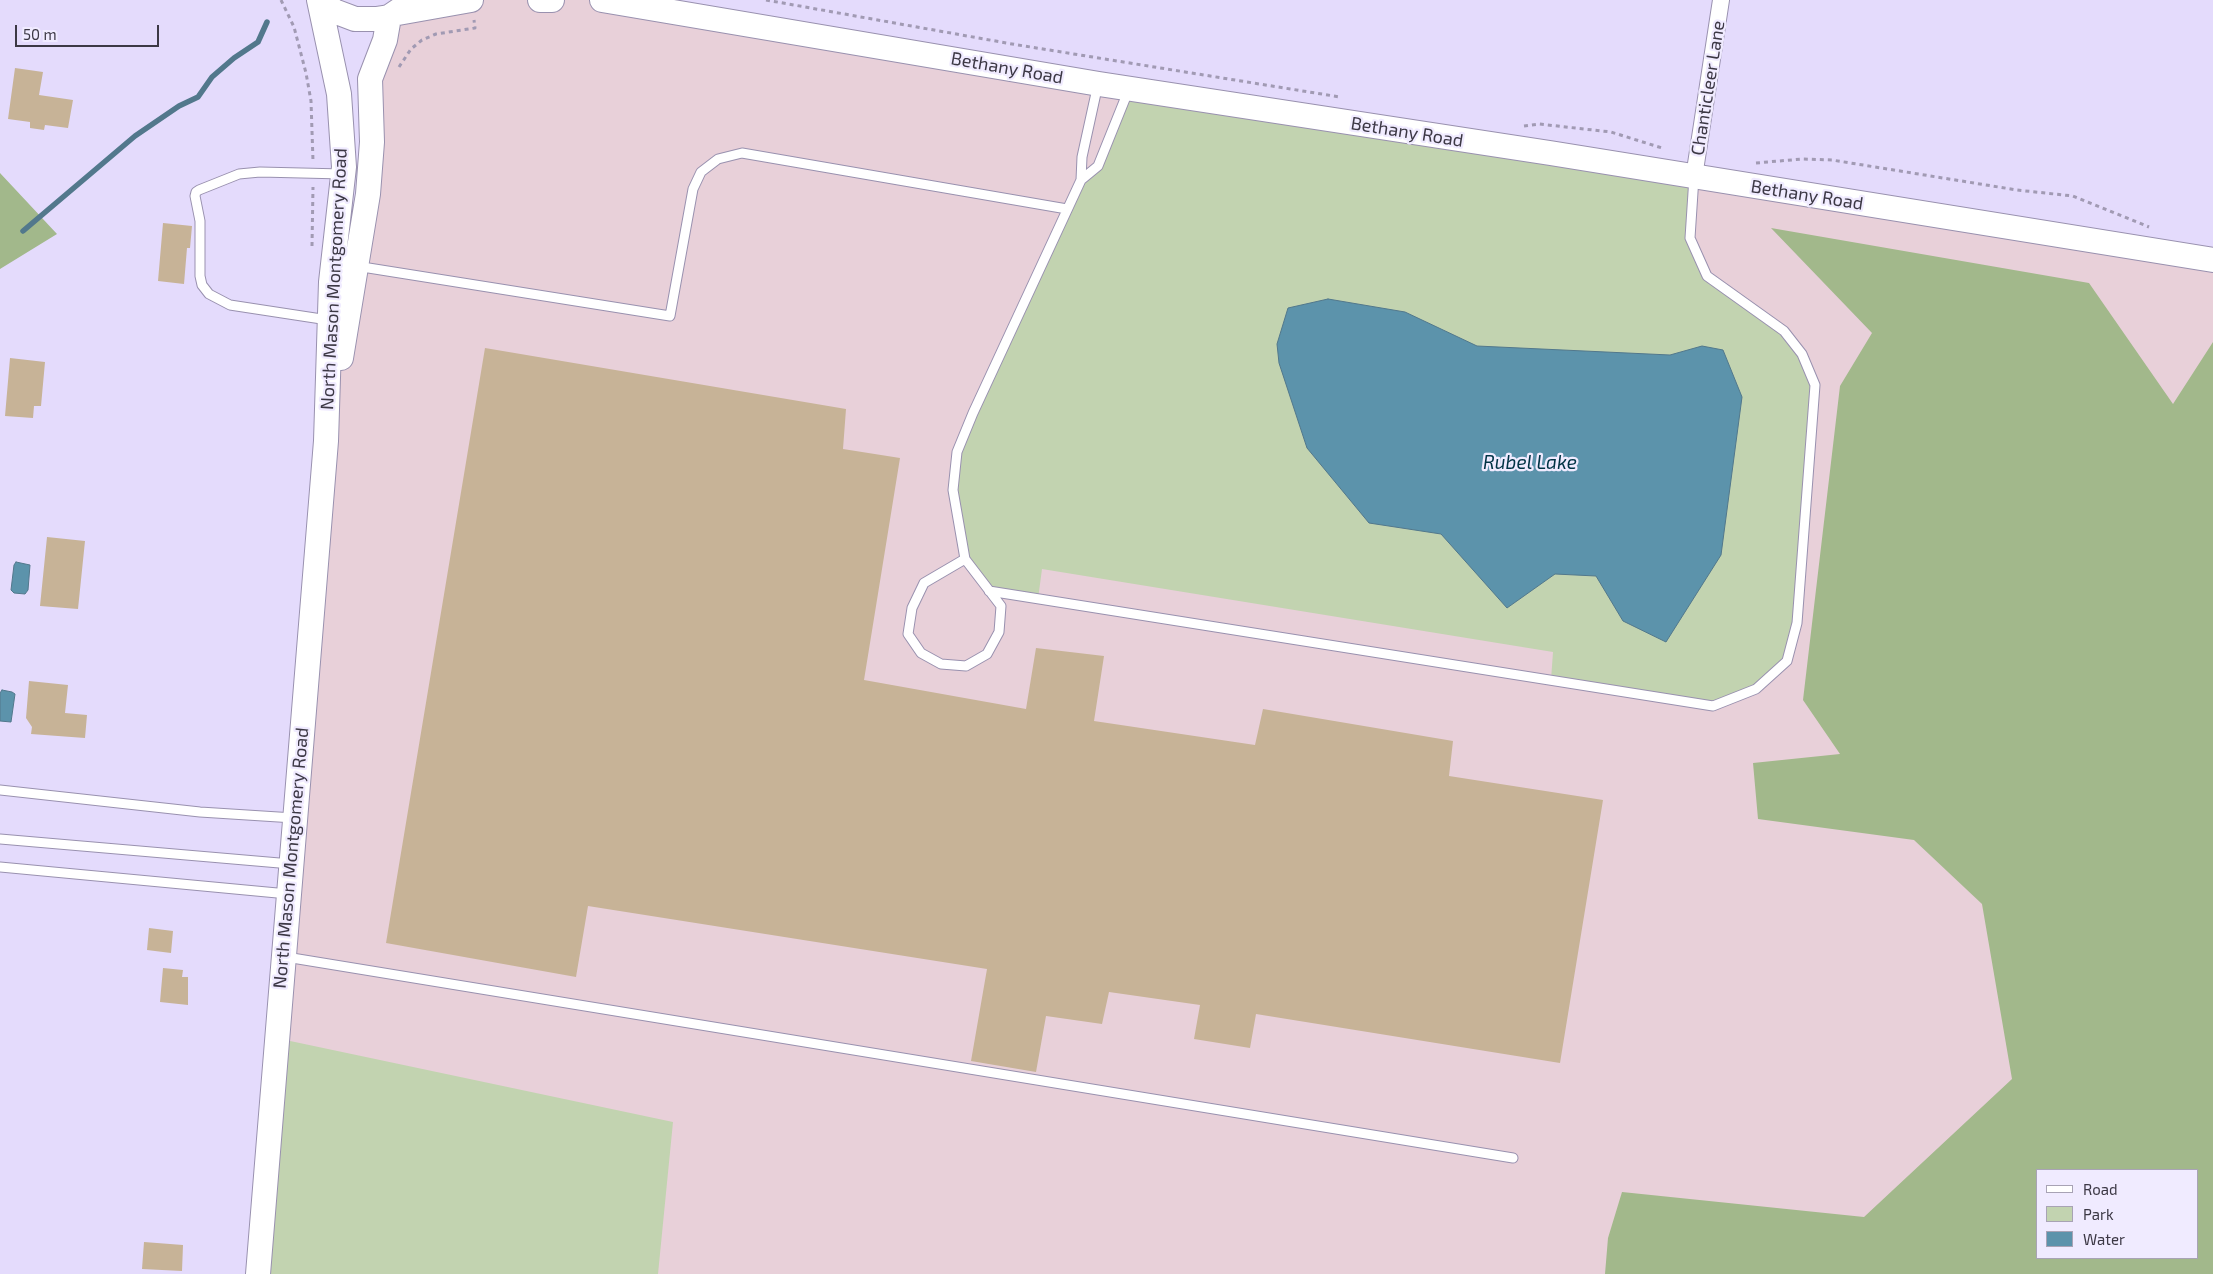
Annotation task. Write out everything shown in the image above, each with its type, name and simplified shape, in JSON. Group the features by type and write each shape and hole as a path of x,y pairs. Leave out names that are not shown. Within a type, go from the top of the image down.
{"main road":[{"path":"320,0 334,11 354,19 400,10 473,11"},
{"name":"North Mason Montgomery Road","path":"258,1274 326,441 345,265 339,94 320,0"},
{"path":"540,0 552,0"},
{"name":"Bethany Road","path":"602,0 1098,84 2213,260"},
{"name":"North Mason Montgomery Road","path":"326,441 330,320 371,169 370,79 385,40 400,10"}],"street":[{"name":"Chanticleer Lane","path":"1694,177 1721,0"}],"lane":[{"path":"1082,180 1082,157 1098,84"},
{"path":"965,559 924,583 912,608 908,634 921,653 941,664 966,666 987,654 999,632 1001,606 965,559 953,490 957,452 1067,209 1082,180 1098,166 1129,88"},
{"path":"345,265 670,316 693,189 701,172 718,159 742,153 1067,209"},
{"path":"330,320 230,305 209,294 202,285 200,276 200,221 196,204 196,192 239,174 313,172 343,174"},
{"path":"989,591 1713,706 1756,689 1787,661 1797,623 1815,386 1802,354 1784,331 1707,276 1690,238 1694,177"},
{"path":"0,790 200,812 294,818"},
{"path":"0,839 290,864"},
{"path":"0,867 288,894"},
{"path":"283,956 1513,1158"}],"path":[{"path":"281,0 294,27 311,101 313,172 312,250"},
{"path":"766,0 1012,44 1344,98"},
{"path":"398,70 411,49 422,40 436,34 475,28 473,11"},
{"path":"1522,126 1539,124 1611,132 1670,151"},
{"path":"1754,164 1802,159 1832,160 2017,190 2073,196 2154,229"}],"shaded area":[{"path":"471,0 602,0 2213,261 2213,1274 258,1274 326,441 369,90 396,13"}],"green space":[{"path":"1129,88 1694,177 1690,238 1707,276 1784,331 1815,385 1797,623 1787,661 1756,689 1713,706 1551,680 1553,652 1042,569 1038,599 989,591 965,559 953,490 957,452 1081,180 1098,166"},
{"path":"0,173 57,234 0,269"},
{"path":"1771,228 2089,283 2173,404 2213,342 2213,1274 1605,1274 1608,1238 1622,1192 1864,1217 2012,1079 1982,904 1914,840 1758,819 1753,763 1840,754 1803,700 1840,386 1872,333"},
{"path":"276,1038 673,1122 658,1274 258,1274"}],"water":[{"name":"Rubel Lake","path":"1328,299 1405,312 1477,346 1670,355 1702,346 1723,350 1742,397 1721,555 1666,642 1623,621 1596,576 1555,574 1507,608 1441,534 1369,523 1307,448 1279,363 1277,344 1288,308"},
{"path":"16,562 30,565 28,590 25,594 14,593 11,590"},
{"path":"2,690 15,694 11,722 0,721 0,693"}],"building":[{"path":"15,68 43,72 39,95 73,100 68,128 45,125 44,130 30,128 30,122 8,119"},
{"path":"163,223 192,226 190,248 187,248 184,284 158,281"},
{"path":"485,348 846,409 843,449 900,458 864,680 1026,709 1036,648 1104,656 1094,721 1255,745 1263,709 1453,741 1449,776 1603,800 1560,1063 1256,1014 1250,1048 1194,1039 1200,1005 1109,992 1102,1024 1046,1016 1036,1072 971,1061 987,969 588,906 576,977 386,943"},
{"path":"10,358 45,362 41,406 34,406 33,418 5,416"},
{"path":"47,537 85,541 78,609 40,606"},
{"path":"29,681 68,685 65,713 87,715 85,738 31,734 32,727 26,718"},
{"path":"149,928 173,931 171,953 147,950"},
{"path":"163,968 183,970 182,977 188,977 188,1005 160,1002"},
{"path":"144,1242 183,1245 182,1271 142,1269"}],"waterway":[{"path":"23,231 135,136 179,106 198,97 212,77 234,58 258,42 267,22"}]}
